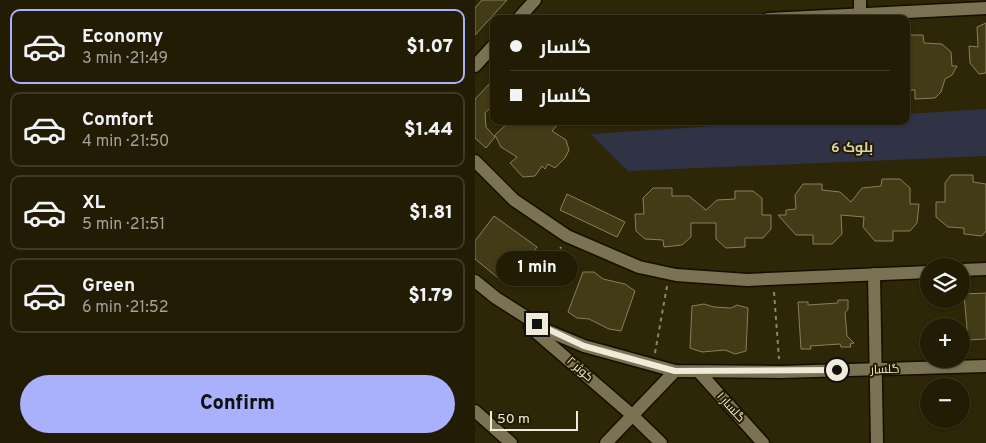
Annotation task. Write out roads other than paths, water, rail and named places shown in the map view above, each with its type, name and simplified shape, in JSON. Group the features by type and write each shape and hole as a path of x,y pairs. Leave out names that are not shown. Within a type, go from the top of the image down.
{"street":[{"path":"522,15 535,0"},
{"path":"860,0 861,14"},
{"path":"842,15 986,8"},
{"path":"475,66 490,49"},
{"path":"475,161 515,200 567,236 639,267 669,274 747,280 920,272"},
{"path":"970,270 986,269"},
{"path":"874,274 874,369 877,443"},
{"name":"گلسار","path":"475,281 497,298 548,330 584,346 675,371 780,372 986,366"},
{"name":"کوثر ۲","path":"497,298 632,415 661,443"},
{"path":"606,443 675,371"},
{"name":"گلسار ۱","path":"699,372 763,443"},
{"path":"475,411 511,443"}],"district":[{"name":"بلوک 6","path":"852,147"}]}
